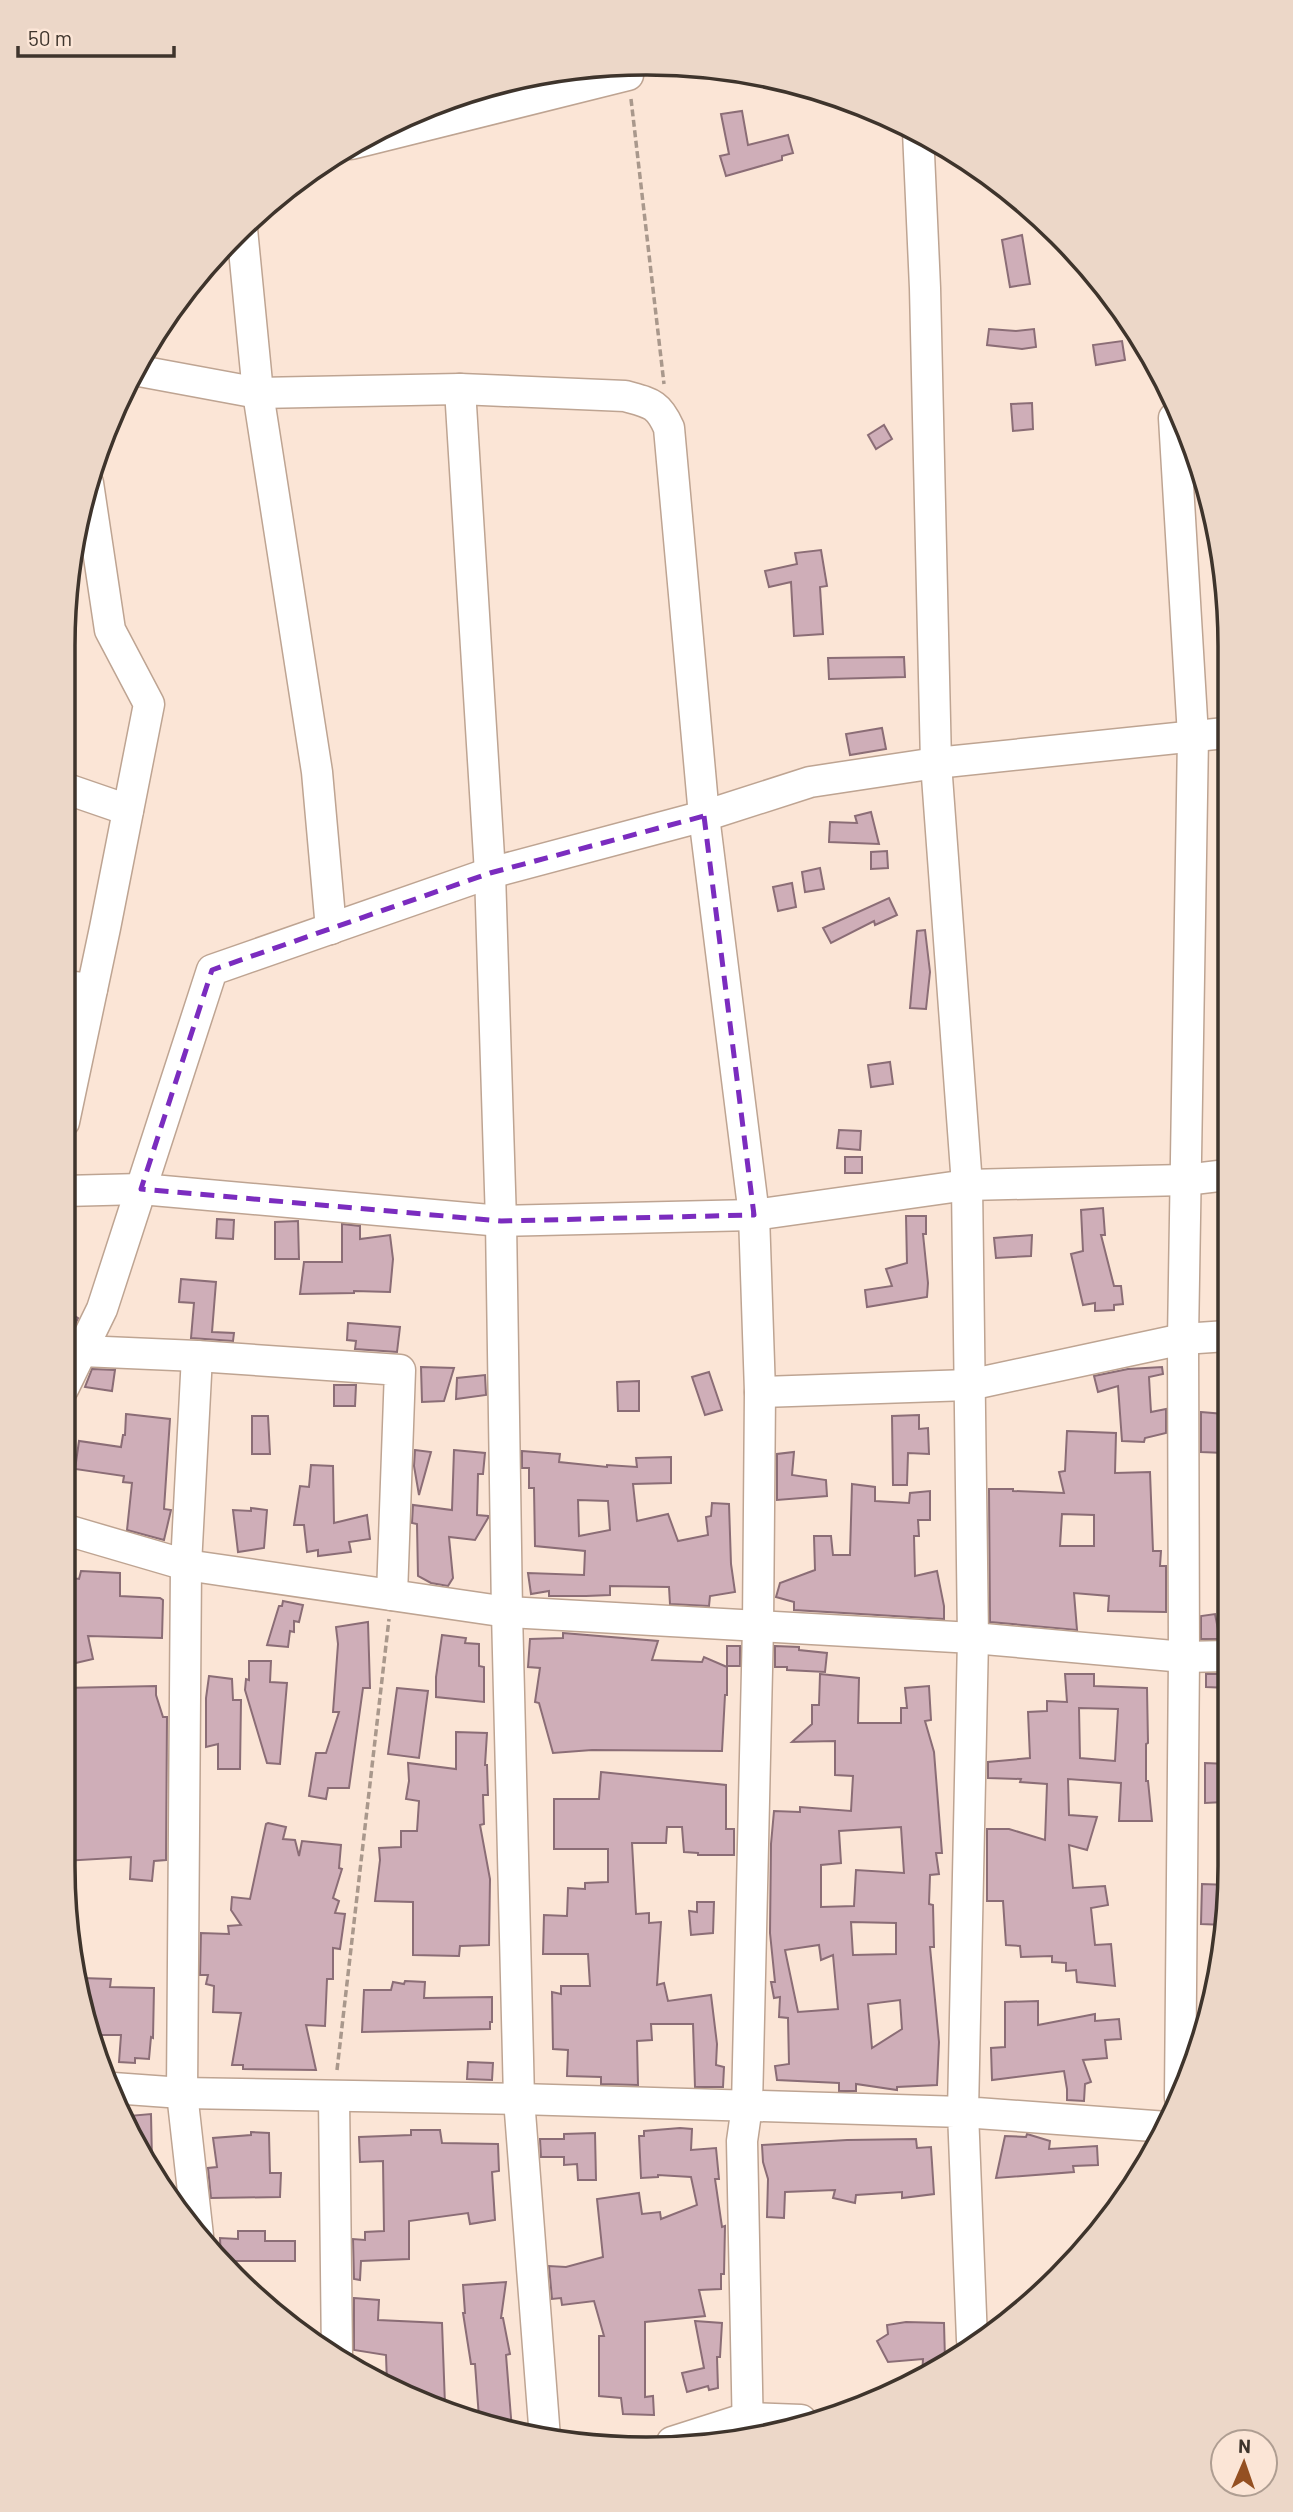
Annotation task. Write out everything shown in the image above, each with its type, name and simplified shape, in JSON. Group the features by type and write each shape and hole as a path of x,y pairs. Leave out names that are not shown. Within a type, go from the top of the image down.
{"street":[{"path":"398,132 626,76"},
{"path":"919,145 925,288 936,763 967,1185 973,1638 963,2112 972,2335"},
{"path":"243,243 258,393 317,772 331,929"},
{"path":"146,372 258,393 460,389 625,396 647,402 660,410 669,428 704,816 754,1216 760,1392 758,1626 747,2106 742,2141 747,2427 726,2431"},
{"path":"460,389 490,873 501,1221 519,2099 544,2427"},
{"path":"1175,430 1193,736 1183,1339 1184,1657 1180,2067"},
{"path":"75,1017 78,988 128,810 149,704 110,629 92,510"},
{"path":"75,1366 102,1309 212,970 490,873 704,816 810,782 936,763 1218,734"},
{"path":"75,792 128,810"},
{"path":"75,1191 141,1189 501,1221 754,1216 967,1185 1185,1180 1218,1176"},
{"path":"760,1392 969,1385 1183,1339 1218,1337"},
{"path":"82,1351 400,1370 392,1595"},
{"path":"196,2216 182,2093 186,1565 197,1356"},
{"path":"75,1533 186,1565 507,1612 973,1638 1184,1657 1218,1656"},
{"path":"121,2089 182,2093 519,2099 963,2112 1155,2126"},
{"path":"334,2097 337,2345"}],"path":[{"path":"628,75 664,387"},
{"path":"334,2097 392,1595"}],"highlighted area":[{"path":"704,816 754,1215 501,1221 141,1189 212,970 490,873"}],"building":[{"path":"742,111 748,145 788,135 793,153 782,156 782,160 726,176 720,156 729,154 721,114"},
{"path":"1022,235 1030,284 1010,287 1002,240"},
{"path":"989,329 1034,329 1036,347 1022,349 987,345"},
{"path":"1122,341 1125,360 1096,365 1093,345"},
{"path":"1032,403 1033,429 1013,431 1011,404"},
{"path":"884,425 892,439 876,449 868,435"},
{"path":"821,550 827,586 820,587 823,634 794,636 791,582 769,587 765,571 797,564 795,553"},
{"path":"904,657 905,677 829,679 828,658"},
{"path":"882,728 886,749 850,755 846,734"},
{"path":"871,812 879,844 829,842 830,822 857,823 855,816"},
{"path":"887,851 888,868 871,869 871,852"},
{"path":"820,868 824,889 805,892 802,872"},
{"path":"792,883 796,907 778,911 773,887"},
{"path":"889,898 897,915 875,925 874,921 831,943 823,928"},
{"path":"925,930 930,972 926,1009 910,1008 917,931"},
{"path":"890,1062 893,1084 871,1087 868,1065"},
{"path":"839,1130 861,1131 860,1150 837,1148"},
{"path":"845,1157 862,1157 862,1173 845,1173"},
{"path":"1103,1208 1105,1235 1101,1235 1114,1286 1121,1286 1123,1304 1114,1305 1114,1310 1095,1311 1095,1303 1083,1305 1071,1254 1083,1251 1081,1210"},
{"path":"906,1216 926,1216 926,1234 923,1234 927,1297 867,1307 865,1290 892,1286 886,1269 907,1263"},
{"path":"217,1219 234,1220 233,1239 216,1238"},
{"path":"298,1221 299,1259 275,1259 275,1222"},
{"path":"342,1224 360,1226 360,1239 390,1235 393,1259 390,1292 300,1294 304,1262 342,1262"},
{"path":"1032,1235 1031,1256 996,1258 994,1238"},
{"path":"181,1279 216,1282 212,1332 234,1333 233,1341 191,1338 194,1303 179,1302"},
{"path":"348,1323 400,1327 397,1352 355,1349 356,1341 347,1340"},
{"path":"421,1367 454,1368 444,1401 422,1402"},
{"path":"1162,1367 1163,1374 1149,1377 1151,1412 1166,1409 1166,1433 1145,1438 1144,1442 1122,1441 1118,1386 1098,1392 1094,1376 1128,1369"},
{"path":"92,1369 115,1370 112,1391 85,1387"},
{"path":"709,1372 722,1410 705,1415 692,1377"},
{"path":"485,1375 486,1395 456,1399 457,1378"},
{"path":"639,1381 639,1411 618,1411 617,1382"},
{"path":"334,1385 356,1385 355,1406 334,1406"},
{"path":"1201,1412 1218,1413 1218,1453 1201,1452"},
{"path":"126,1414 170,1419 164,1509 171,1510 164,1540 127,1530 132,1483 123,1482 124,1476 75,1469 79,1441 121,1447 125,1435"},
{"path":"919,1415 919,1429 928,1428 929,1454 908,1453 907,1485 893,1485 892,1416"},
{"path":"252,1416 268,1416 270,1454 252,1454"},
{"path":"1067,1431 1116,1433 1115,1473 1150,1472 1153,1551 1161,1551 1160,1566 1166,1566 1166,1612 1108,1611 1109,1596 1074,1593 1077,1630 990,1622 989,1489 1064,1493 1059,1472 1065,1471","holes":["1062,1514 1094,1515 1094,1546 1060,1546"]},
{"path":"415,1450 431,1452 419,1495 414,1466"},
{"path":"454,1450 485,1453 483,1474 478,1474 477,1515 488,1518 475,1540 449,1537 453,1578 448,1586 431,1583 418,1576 417,1524 412,1523 413,1505 452,1510"},
{"path":"522,1451 560,1454 559,1462 607,1467 637,1467 636,1458 671,1457 671,1483 633,1484 637,1521 668,1514 678,1541 708,1535 706,1517 711,1516 712,1503 729,1504 735,1592 710,1596 709,1606 670,1604 669,1587 610,1586 610,1595 549,1596 549,1591 531,1594 528,1573 584,1575 585,1551 535,1546 534,1488 529,1488 529,1468 522,1468","holes":["578,1500 608,1501 610,1530 579,1536"]},
{"path":"794,1452 792,1475 826,1480 827,1496 777,1500 777,1454"},
{"path":"311,1465 333,1466 334,1523 367,1515 370,1539 349,1542 351,1552 318,1556 318,1550 307,1552 304,1525 294,1525 300,1486 309,1487"},
{"path":"852,1484 875,1487 875,1501 909,1503 910,1493 930,1491 930,1520 918,1520 919,1536 914,1536 915,1576 937,1571 944,1619 794,1610 794,1602 776,1597 780,1583 815,1570 814,1536 831,1536 833,1555 850,1555"},
{"path":"251,1508 267,1510 264,1548 238,1552 233,1510 251,1511"},
{"path":"81,1571 120,1573 120,1596 163,1600 162,1638 88,1636 93,1659 75,1663 75,1578 79,1579"},
{"path":"283,1601 303,1605 299,1622 294,1621 294,1632 290,1631 288,1647 267,1645 279,1606 282,1606"},
{"path":"1215,1614 1218,1639 1201,1639 1201,1616"},
{"path":"368,1622 370,1688 363,1688 349,1788 328,1788 326,1799 309,1796 316,1753 326,1753 339,1712 333,1712 338,1644 336,1627"},
{"path":"563,1633 658,1641 652,1660 702,1662 704,1657 727,1667 722,1751 592,1750 553,1753 539,1703 535,1702 540,1668 528,1667 530,1639 563,1638"},
{"path":"442,1635 466,1638 465,1643 479,1644 479,1666 484,1667 484,1702 436,1697"},
{"path":"727,1646 740,1646 740,1666 727,1666"},
{"path":"775,1646 799,1647 799,1650 827,1653 825,1672 775,1667"},
{"path":"249,1661 271,1661 270,1682 287,1683 280,1764 267,1763 245,1690 246,1679 249,1680"},
{"path":"820,1674 859,1678 858,1723 901,1723 901,1708 907,1708 905,1688 929,1686 931,1720 925,1721 934,1752 942,1853 936,1853 939,1874 930,1875 929,1904 933,1905 934,1947 930,1947 939,2042 937,2085 897,2087 897,2090 856,2084 856,2091 839,2091 839,2083 777,2080 775,2066 789,2064 788,2018 779,2017 780,1997 774,1998 771,1982 775,1982 770,1933 774,1811 800,1812 800,1807 851,1811 853,1776 835,1775 835,1741 792,1742 812,1724 812,1705 819,1705","holes":["901,1827 904,1873 856,1870 854,1906 821,1907 821,1865 841,1863 839,1831","851,1922 896,1923 896,1954 853,1955","819,1945 821,1960 833,1955 838,2009 798,2012 785,1950","900,2000 902,2029 872,2048 868,2004"]},
{"path":"1065,1674 1094,1674 1094,1686 1147,1688 1146,1781 1152,1821 1119,1821 1121,1783 1068,1779 1069,1815 1097,1817 1087,1850 1069,1845 1073,1888 1105,1886 1108,1905 1091,1908 1095,1945 1111,1944 1115,1986 1077,1982 1076,1970 1066,1971 1066,1963 1052,1962 1052,1956 1021,1957 1020,1946 1006,1945 1003,1901 987,1901 987,1829 1009,1829 1045,1840 1047,1784 1020,1782 1021,1779 988,1778 988,1762 1030,1758 1028,1712 1047,1711 1047,1701 1067,1702","holes":["1079,1708 1118,1709 1115,1761 1080,1758"]},
{"path":"1206,1674 1218,1674 1218,1688 1206,1687"},
{"path":"209,1676 232,1679 233,1700 241,1700 240,1769 218,1769 218,1744 206,1747"},
{"path":"156,1686 163,1717 167,1717 166,1860 154,1861 152,1881 130,1879 131,1857 75,1860 75,1688"},
{"path":"397,1688 428,1691 419,1758 388,1754"},
{"path":"456,1732 487,1733 485,1765 488,1795 483,1795 484,1824 480,1825 490,1879 489,1945 460,1946 459,1956 413,1955 413,1902 375,1901 379,1848 401,1847 401,1831 417,1831 419,1801 406,1799 408,1763 456,1769"},
{"path":"1205,1763 1218,1764 1218,1802 1205,1803"},
{"path":"601,1772 726,1785 726,1829 734,1829 734,1855 698,1855 684,1852 682,1827 667,1827 666,1843 632,1843 636,1914 649,1913 649,1923 661,1922 657,1985 664,1983 668,2001 711,1995 717,2044 716,2065 724,2067 723,2087 695,2087 693,2024 651,2024 652,2040 637,2041 638,2085 601,2084 601,2077 567,2076 568,2050 553,2049 552,1992 561,1994 561,1986 590,1986 588,1954 543,1954 544,1915 567,1916 568,1888 585,1889 585,1883 608,1882 608,1849 554,1849 554,1799 599,1799"},
{"path":"268,1823 286,1827 283,1839 295,1840 299,1856 302,1841 341,1845 339,1868 342,1869 333,1898 339,1901 335,1913 345,1914 340,1949 333,1948 333,1979 327,1979 325,2026 306,2025 316,2070 243,2069 243,2065 232,2065 241,2013 213,2012 214,1986 206,1984 208,1975 200,1975 201,1933 229,1934 228,1926 241,1925 231,1910 232,1897 250,1899"},
{"path":"1202,1884 1217,1885 1215,1925 1201,1924"},
{"path":"697,1902 714,1902 713,1933 691,1935 689,1911 697,1912"},
{"path":"86,1978 111,1979 110,1987 154,1988 153,2038 151,2037 149,2059 135,2058 135,2063 119,2062 121,2035 102,2035"},
{"path":"405,1981 425,1982 424,1998 492,1997 490,2029 362,2032 364,1990 391,1990 393,1982 404,1984"},
{"path":"1038,2001 1038,2025 1095,2014 1095,2021 1119,2019 1121,2039 1105,2040 1107,2058 1083,2060 1091,2082 1085,2084 1084,2101 1067,2100 1064,2071 992,2080 991,2048 1005,2047 1005,2002"},
{"path":"468,2062 493,2063 492,2080 467,2079"},
{"path":"151,2114 152,2151 134,2118 133,2116"},
{"path":"692,2129 691,2150 716,2148 719,2179 715,2179 722,2227 725,2226 724,2274 721,2274 721,2289 699,2290 705,2316 645,2322 645,2397 653,2396 654,2415 623,2414 621,2398 599,2396 599,2336 604,2336 594,2301 562,2305 561,2298 552,2299 549,2266 566,2267 603,2257 597,2199 639,2193 642,2214 660,2212 661,2219 697,2205 691,2177 658,2175 641,2178 639,2136 644,2136 644,2131"},
{"path":"411,2130 440,2130 442,2143 498,2144 499,2171 492,2172 495,2220 470,2224 468,2213 409,2221 409,2259 361,2261 360,2280 354,2279 353,2239 365,2240 365,2232 384,2231 383,2161 360,2162 359,2137 411,2135"},
{"path":"251,2132 269,2133 270,2173 281,2173 280,2197 211,2198 208,2168 217,2167 213,2138 251,2135"},
{"path":"595,2133 596,2180 578,2180 577,2164 564,2165 564,2157 541,2157 540,2139 564,2139 564,2134"},
{"path":"1027,2134 1050,2141 1049,2149 1097,2146 1098,2165 1073,2166 1074,2172 996,2178 1005,2136 1026,2137"},
{"path":"916,2139 917,2148 931,2147 934,2194 902,2198 902,2192 856,2195 855,2203 833,2198 835,2190 785,2192 784,2218 767,2217 768,2179 762,2145"},
{"path":"238,2231 265,2231 265,2241 295,2241 295,2261 235,2261 220,2245 220,2238 238,2239"},
{"path":"506,2282 501,2318 510,2354 506,2355 511,2420 478,2411 475,2364 471,2364 463,2313 463,2285"},
{"path":"354,2298 379,2300 378,2320 442,2323 445,2399 387,2374 386,2355 354,2350"},
{"path":"695,2321 722,2323 720,2357 717,2357 718,2388 709,2390 708,2386 687,2392 682,2373 704,2368"},
{"path":"906,2322 944,2323 945,2352 923,2365 923,2359 888,2362 877,2341 888,2334 887,2325"}]}
